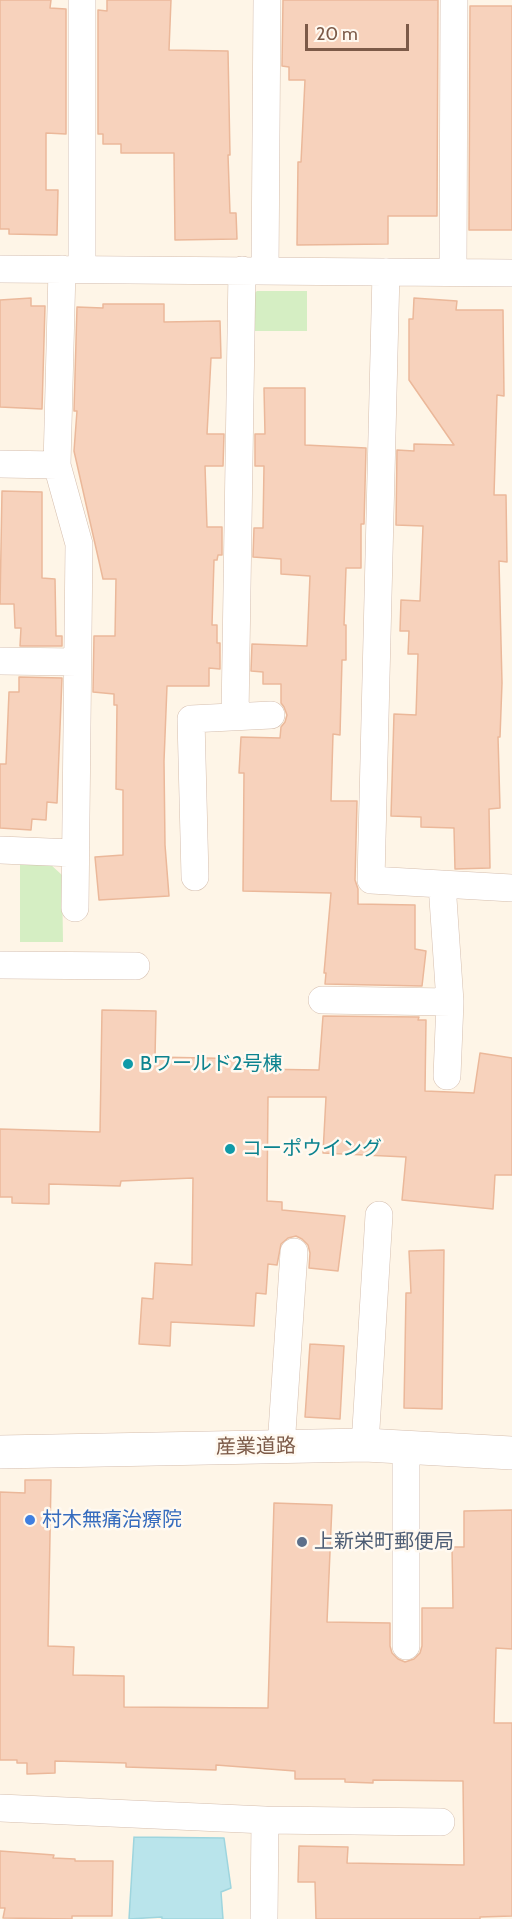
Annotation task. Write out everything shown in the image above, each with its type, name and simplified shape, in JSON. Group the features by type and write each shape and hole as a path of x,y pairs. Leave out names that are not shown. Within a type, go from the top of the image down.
{"street":[{"path":"75,908 79,544 57,465 72,269 82,0"},
{"path":"235,716 267,0"},
{"path":"453,272 454,0"},
{"path":"0,269 512,273"},
{"path":"386,272 371,880 512,888"},
{"path":"0,464 57,465"},
{"path":"0,661 77,662"},
{"path":"195,878 191,718 271,715"},
{"path":"0,850 74,853"},
{"path":"442,884 450,1002 447,1076"},
{"path":"0,965 136,966"},
{"path":"322,1000 450,1002"},
{"path":"365,1445 379,1215"},
{"path":"281,1447 294,1252"},
{"name":"産業道路","path":"0,1452 365,1445 512,1452"},
{"path":"406,1447 406,1646"},
{"path":"0,1808 265,1820 441,1822"},
{"path":"264,1919 265,1820"}],"green space":[{"path":"257,291 307,291 307,331 249,331 248,298"},
{"path":"20,864 50,864 62,875 63,942 20,942"}],"water":[{"path":"134,1837 224,1838 231,1888 221,1892 223,1919 162,1919 162,1917 129,1919"}],"building":[{"path":"0,0 51,0 50,8 66,9 66,134 46,133 46,190 58,190 57,235 9,234 9,229 0,229"},
{"path":"107,0 171,0 169,50 228,51 230,213 236,213 237,239 175,240 174,153 121,153 121,144 103,144 103,134 98,134 98,10 107,11"},
{"path":"283,0 438,0 437,216 388,216 388,244 297,245 298,162 301,162 305,80 289,80 289,67 282,66"},
{"path":"470,6 512,6 512,230 469,230"},
{"path":"31,298 31,306 45,306 42,409 0,407 0,300"},
{"path":"414,298 457,301 456,310 503,310 504,396 497,395 494,495 506,495 507,562 499,561 502,683 500,737 498,737 500,808 489,809 490,868 455,869 454,828 421,827 421,817 391,816 394,714 416,715 418,654 408,654 409,631 400,631 401,600 420,601 423,526 396,525 397,450 414,451 414,444 454,445 409,380 409,319 413,319"},
{"path":"103,304 164,304 164,322 220,321 221,358 211,358 207,434 224,434 223,466 205,466 207,527 222,527 222,555 218,555 217,560 214,560 212,625 217,625 220,669 209,668 209,686 167,686 164,761 165,845 169,896 99,900 95,857 123,855 123,790 116,789 117,705 114,705 114,694 93,692 94,636 115,636 116,579 103,579 74,451 77,411 74,411 77,307 103,308"},
{"path":"264,388 305,388 305,445 366,448 364,524 361,524 361,568 346,568 344,625 346,625 346,660 342,660 340,735 333,734 331,801 357,801 355,880 358,889 358,904 415,905 415,949 426,951 422,986 325,984 331,893 243,891 244,773 239,773 241,737 280,738 281,727 287,715 281,703 281,684 263,684 263,672 251,671 252,644 307,646 310,576 281,574 281,559 253,557 254,528 263,528 264,466 255,466 255,434 265,434"},
{"path":"2,491 42,492 42,578 55,579 56,636 62,636 62,646 20,646 21,628 15,628 14,604 0,604"},
{"path":"19,677 62,678 57,803 47,802 46,820 32,819 31,830 0,828 0,764 6,764 9,692 19,692"},
{"path":"102,1010 156,1011 155,1057 255,1059 255,1069 319,1070 323,1016 419,1017 418,1020 426,1020 425,1091 474,1093 480,1053 512,1058 512,1175 495,1175 493,1209 402,1200 406,1157 323,1153 326,1097 268,1097 267,1201 282,1202 282,1210 345,1216 338,1271 309,1268 308,1245 296,1236 288,1238 281,1244 277,1265 268,1264 266,1294 256,1293 254,1326 171,1322 170,1346 139,1344 142,1298 153,1299 155,1263 192,1265 193,1178 121,1181 120,1186 49,1184 49,1204 12,1203 12,1197 0,1197 0,1129 100,1132"},
{"path":"444,1250 442,1409 404,1408 406,1293 411,1293 409,1251"},
{"path":"310,1344 344,1346 340,1419 305,1417"},
{"path":"25,1480 51,1480 48,1646 74,1647 73,1675 124,1676 124,1707 268,1708 274,1503 332,1505 327,1622 390,1623 392,1653 405,1662 414,1659 420,1653 422,1608 453,1608 452,1547 464,1547 464,1511 512,1510 512,1649 496,1648 494,1723 512,1723 512,1916 480,1917 480,1919 316,1919 315,1882 298,1882 299,1846 348,1847 347,1863 464,1865 463,1781 345,1782 345,1779 295,1779 295,1771 216,1765 216,1770 126,1767 126,1763 55,1761 55,1773 27,1774 27,1763 17,1763 17,1760 0,1760 0,1492 25,1493"},
{"path":"0,1851 54,1855 53,1858 75,1859 75,1861 113,1861 112,1916 72,1916 72,1919 3,1918 5,1908 0,1908"}],"place":[{"name":"Bワールド2号棟","path":"128,1064"},
{"name":"コーポウイング","path":"230,1149"},
{"name":"村木無痛治療院","path":"30,1520"},
{"name":"上新栄町郵便局","path":"302,1542"}]}
